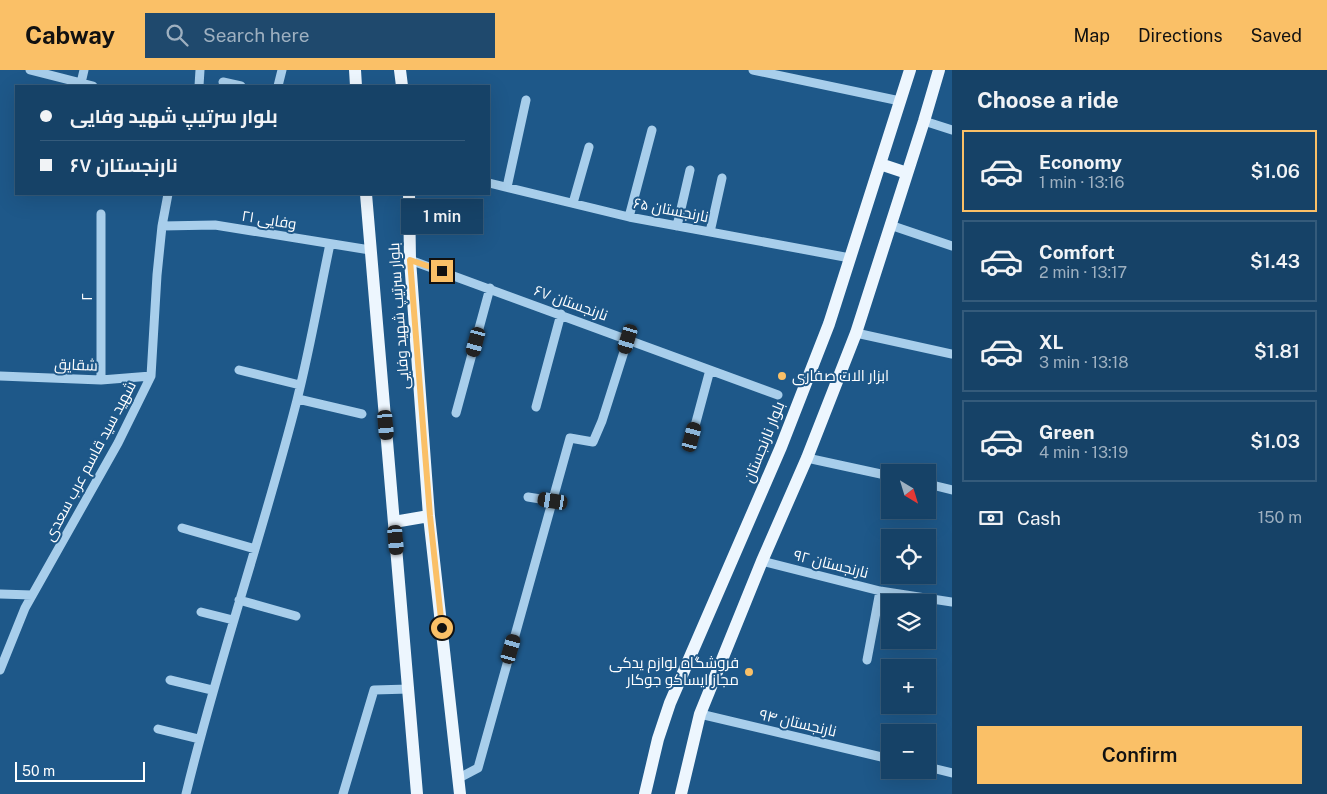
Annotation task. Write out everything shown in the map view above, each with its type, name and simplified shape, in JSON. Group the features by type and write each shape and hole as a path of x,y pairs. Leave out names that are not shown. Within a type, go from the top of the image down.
{"main road":[{"path":"355,70 356,85"},
{"path":"400,70 402,85"},
{"name":"بلوار نارنجستان","path":"646,794 658,738 670,703 780,447 829,324 910,70"},
{"path":"681,794 700,714 762,561 807,458 856,333 939,70"},
{"path":"880,164 907,173"},
{"name":"بلوار سرتیپ شهید وفایی","path":"366,195 417,794"},
{"name":"بلوار سرتیپ شهید وفایی","path":"409,195 410,260 430,516 460,794"},
{"path":"394,522 430,516"}],"street":[{"path":"30,70 89,85"},
{"path":"81,83 84,70"},
{"path":"199,85 200,70"},
{"path":"278,85 282,70"},
{"path":"753,70 900,102"},
{"path":"223,82 236,85"},
{"path":"506,187 526,100"},
{"path":"924,121 952,130"},
{"path":"629,217 652,130"},
{"path":"574,203 589,147"},
{"path":"677,226 690,170"},
{"path":"710,232 722,178"},
{"name":"نارنجستان ۶۵","path":"490,183 629,217 850,258"},
{"name":"شهید سید قاسم عرب سعدی","path":"0,670 25,608 118,443 151,376 156,285 162,226 168,195"},
{"name":"۲","path":"101,214 101,380"},
{"path":"890,225 952,246"},
{"name":"وفایی ۲۱","path":"162,226 215,226 370,250"},
{"path":"186,794 212,690 298,399 330,244"},
{"name":"نارنجستان ۶۷","path":"410,260 778,395"},
{"path":"456,413 490,288"},
{"path":"536,407 561,314"},
{"path":"856,333 952,352"},
{"path":"459,778 478,768 570,438 593,442 602,421 628,339"},
{"path":"239,370 300,386"},
{"path":"692,437 710,370"},
{"name":"شقایق","path":"0,376 101,380 151,376"},
{"path":"298,399 362,414"},
{"path":"807,458 881,474"},
{"path":"936,486 952,490"},
{"path":"528,498 553,501"},
{"path":"182,528 255,548"},
{"name":"نارنجستان ۹۲","path":"762,561 880,591 952,602"},
{"path":"867,660 880,591"},
{"path":"0,594 32,595"},
{"path":"239,600 296,616"},
{"path":"201,612 233,620"},
{"path":"170,680 212,690"},
{"path":"343,794 374,690 409,690"},
{"name":"نارنجستان ۹۴","path":"700,714 881,756"},
{"path":"158,729 199,739"},
{"path":"936,769 952,773"}],"place":[{"name":"ابزار الات صفاری","path":"782,376"},
{"name":"فروشگاه لوازم یدکی مجاز ایساکو جوکار","path":"749,672"}],"route":[{"path":"442,271 410,260 430,516 442,628"}]}
